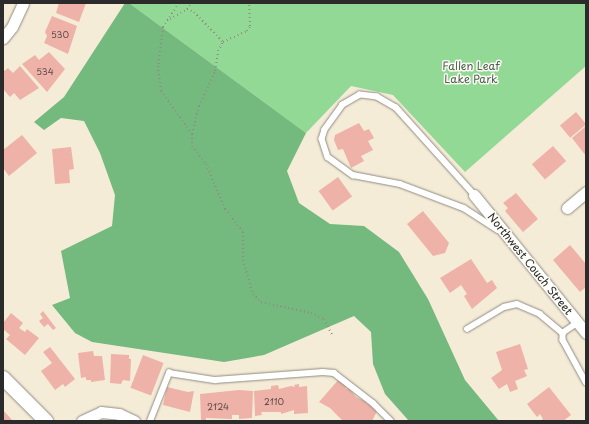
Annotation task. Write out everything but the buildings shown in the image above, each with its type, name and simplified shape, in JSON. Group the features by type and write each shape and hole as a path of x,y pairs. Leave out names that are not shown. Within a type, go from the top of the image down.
{"street":[{"path":"3,38 12,27 23,3"},
{"path":"567,208 586,192"},
{"name":"Northwest Couch Street","path":"474,195 586,333"},
{"path":"3,378 46,421"},
{"path":"82,421 101,412 119,414 134,421"}],"lane":[{"path":"474,195 396,108 377,97 360,95 354,98 343,105 325,130 322,139 328,157 353,175 400,184 464,208 506,235"},
{"path":"467,330 504,307 517,304 540,314 563,333 567,349 586,382"},
{"path":"563,333 578,323"},
{"path":"150,421 169,373 215,380 334,373 387,419"}],"path":[{"path":"179,3 163,27 158,66 161,92 192,134"},
{"path":"169,20 187,9 191,3"},
{"path":"249,3 250,26 247,31 223,42 218,51 215,71 199,106 192,134 192,146 206,164 225,209 243,232 243,260 253,294 262,302 311,313 324,319 332,335"},
{"path":"187,9 194,12 223,42"}],"green space":[{"path":"125,3 129,3 306,133 287,171 299,203 330,224 364,226 399,252 428,299 465,380 499,421 409,421 385,394 373,364 371,332 354,316 264,355 224,362 92,342 75,333 52,305 70,298 61,251 112,226 115,195 100,153 84,121 61,118 44,130 34,122 64,97"},
{"name":"Fallen Leaf Lake Park","path":"129,3 586,3 586,66 465,172 393,95 351,86 306,133"}]}
